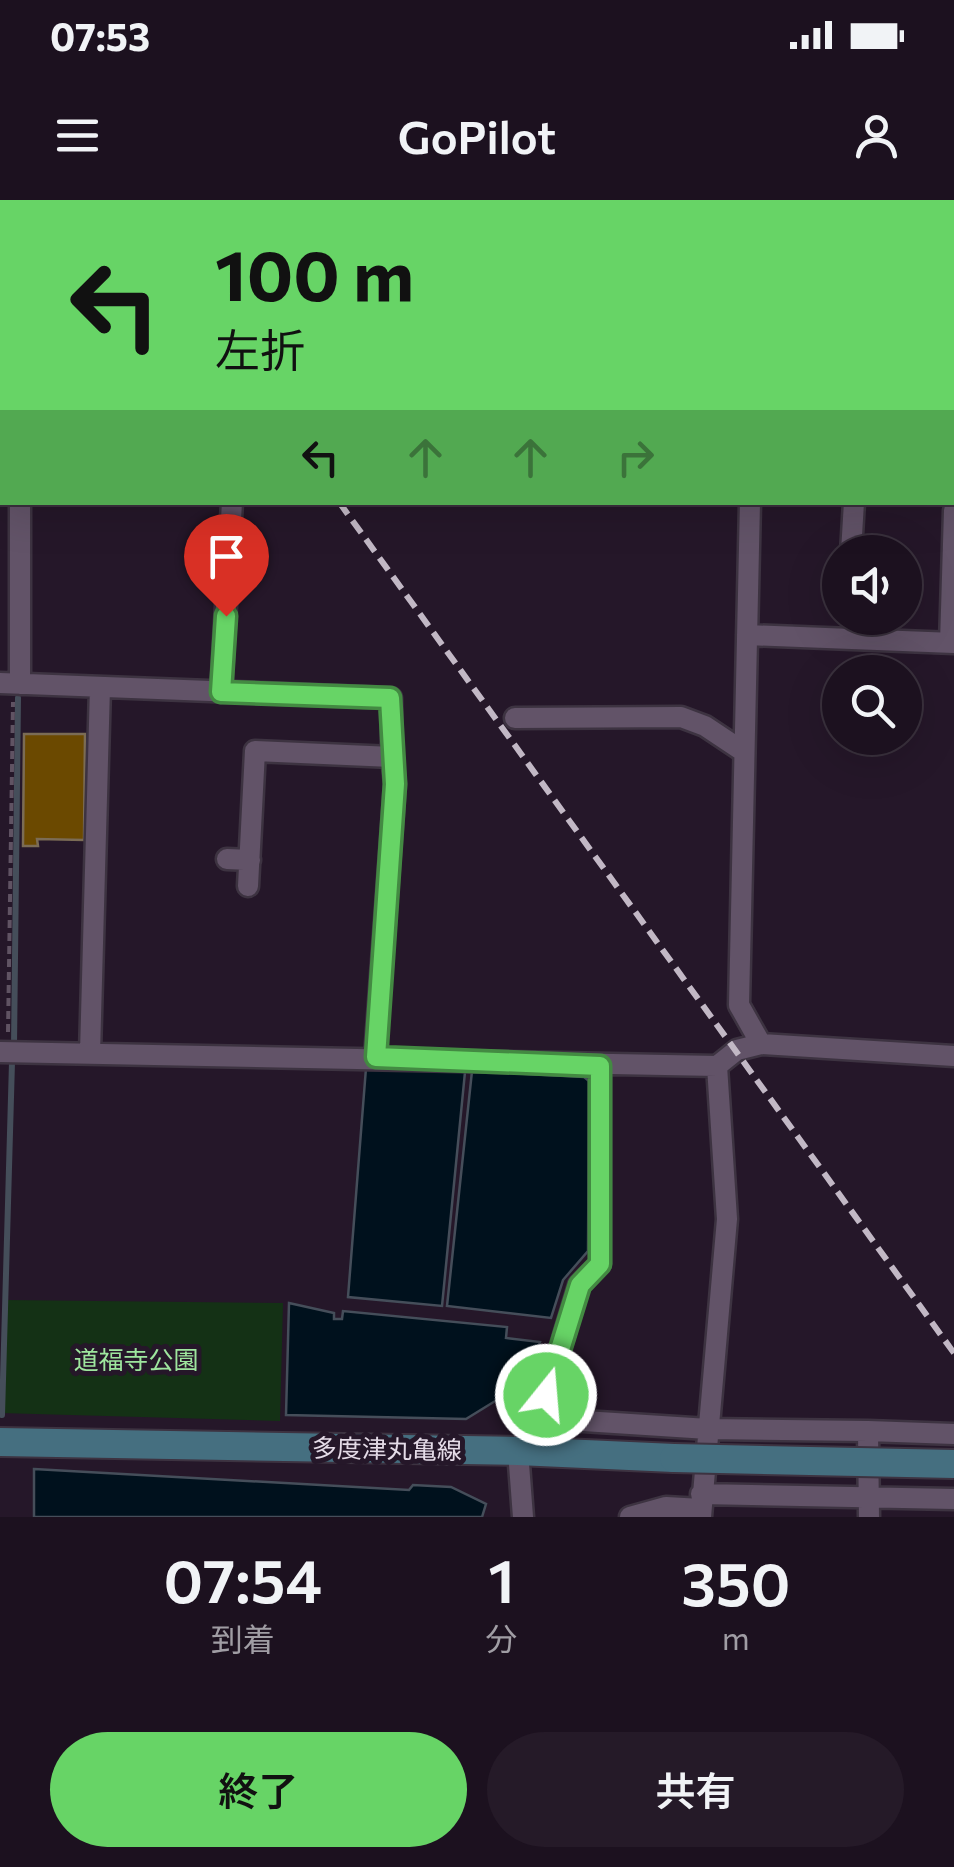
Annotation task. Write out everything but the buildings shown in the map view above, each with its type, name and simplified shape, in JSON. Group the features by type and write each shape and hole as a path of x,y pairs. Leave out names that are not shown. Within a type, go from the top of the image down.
{"main road":[{"name":"多度津丸亀線","path":"0,1442 954,1464"}],"street":[{"path":"20,505 11,684 390,698 395,784 376,1057"},
{"path":"221,692 232,505"},
{"path":"750,505 738,1005 761,1044"},
{"path":"852,535 854,505"},
{"path":"896,635 952,643 954,510"},
{"path":"747,635 822,630"},
{"path":"90,1053 100,687"},
{"path":"515,718 681,717 705,726 744,752"},
{"path":"248,886 255,751 392,757"},
{"path":"227,859 250,860"},
{"path":"4,1052 376,1057 600,1066 717,1066 738,1050 761,1044 954,1056"},
{"path":"523,1517 518,1451 546,1395 580,1285 600,1264 600,1066"},
{"path":"701,1507 727,1219 717,1066"},
{"path":"518,1451 544,1429 568,1420 708,1429 954,1434"},
{"path":"868,1431 868,1507"},
{"path":"630,1517 666,1507 868,1507 954,1499"}],"path":[{"path":"4,1052 11,684"}],"green space":[{"name":"道福寺公園","path":"5,1300 283,1303 280,1421 0,1413"}],"water":[{"path":"366,1068 465,1072 442,1306 348,1297"},
{"path":"472,1071 584,1077 589,1081 588,1251 563,1280 551,1318 447,1306"},
{"path":"289,1303 334,1313 334,1319 342,1319 343,1311 507,1327 506,1338 540,1342 526,1382 466,1419 286,1415"},
{"path":"34,1469 409,1490 413,1485 451,1487 486,1504 482,1517 34,1517"}],"waterway":[{"path":"14,1046 18,698"},
{"path":"2,1415 12,1062"}],"railway":[{"path":"341,505 954,1353"}],"route":[{"path":"226,616 221,692 390,698 395,784 376,1057 600,1066 600,1264 580,1285 546,1395"}]}
